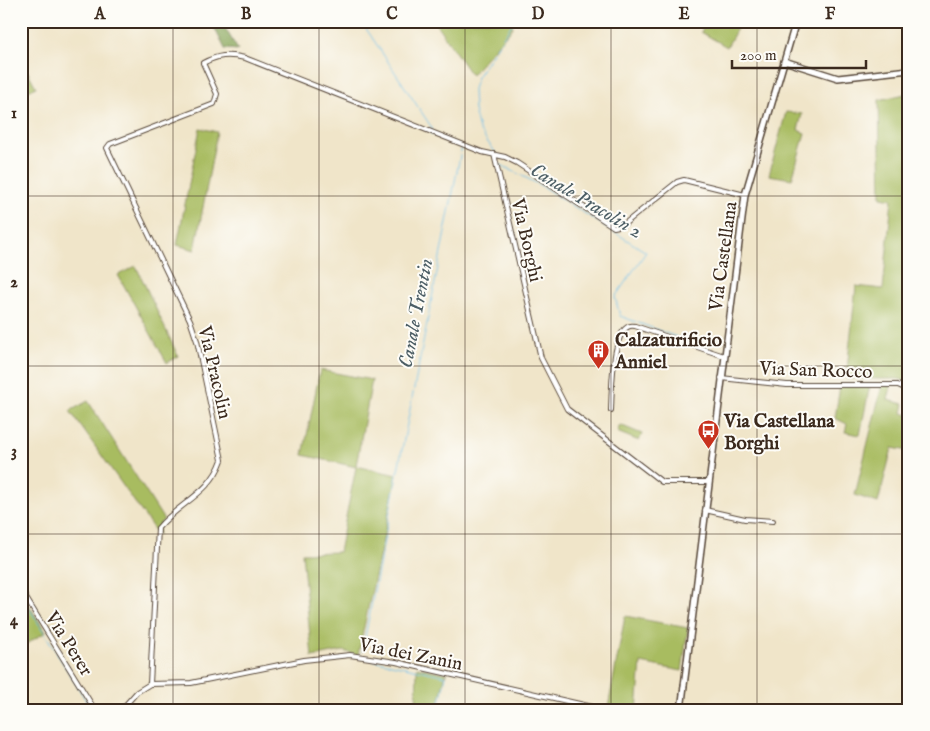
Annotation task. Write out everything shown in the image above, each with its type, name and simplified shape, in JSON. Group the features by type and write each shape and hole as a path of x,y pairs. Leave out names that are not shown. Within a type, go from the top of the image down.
{"main road":[{"name":"Via Castellana","path":"681,710 745,195 796,21"},
{"path":"784,61 838,78 909,70"}],"street":[{"name":"Via Pracolin","path":"150,684 158,528 168,516 202,491 216,476 222,460 192,327 108,148 110,144 162,126 214,104 217,94 203,63 215,57 229,54 245,58 482,152 494,154"},
{"path":"494,154 517,163 614,227 623,224 677,182 684,180 745,195"},
{"name":"Via Borghi","path":"494,154 541,358 567,408 662,482 709,482"},
{"path":"610,410 617,342 625,327 635,326 724,356"},
{"name":"Via San Rocco","path":"721,378 787,385 898,385 909,390"},
{"path":"705,510 745,519 773,521"},
{"name":"Via Perer","path":"21,590 95,710"},
{"name":"Via dei Zanin","path":"150,684 191,683 304,660 350,655 396,662 606,710"},
{"path":"121,710 137,692 150,684"}],"green space":[{"path":"211,21 221,21 238,50 225,49"},
{"path":"434,21 510,21 513,27 471,75"},
{"path":"707,21 741,21 727,47 701,32"},
{"path":"21,60 36,87 21,95"},
{"path":"909,93 909,382 898,379 846,379 856,286 883,289 892,199 881,197 879,100"},
{"path":"786,112 802,114 798,130 805,133 792,179 769,175"},
{"path":"200,128 217,132 195,250 177,245"},
{"path":"136,266 178,356 167,363 118,275"},
{"path":"320,370 372,380 356,466 397,475 358,655 343,651 312,657 302,553 339,552 356,467 303,455"},
{"path":"870,385 860,435 845,432 847,424 835,418 840,386"},
{"path":"882,385 891,386 888,400 904,404 902,413 909,415 909,451 892,448 878,503 855,495"},
{"path":"88,401 164,520 159,524 158,535 70,411"},
{"path":"620,425 642,434 639,441 617,432"},
{"path":"21,593 46,632 21,647"},
{"path":"625,616 688,628 682,671 641,663 637,710 608,708"},
{"path":"417,667 446,673 438,710 416,710"}],"waterway":[{"name":"Canale Trentin","path":"361,21 432,128 431,134 440,137"},
{"name":"Canale Pracolin 2","path":"495,152 479,130 474,110 473,89 477,77 514,21"},
{"name":"Canale Trentin","path":"362,652 462,146"},
{"name":"Canale Pracolin 2","path":"497,163 540,185 646,252 615,297 620,316 711,350"},
{"path":"21,595 92,710"},
{"name":"Canale Trentin","path":"373,660 446,676 438,710"}],"place":[{"name":"Calzaturificio Anniel","path":"599,369"},
{"name":"Via Castellana Borghi","path":"708,450"}]}
